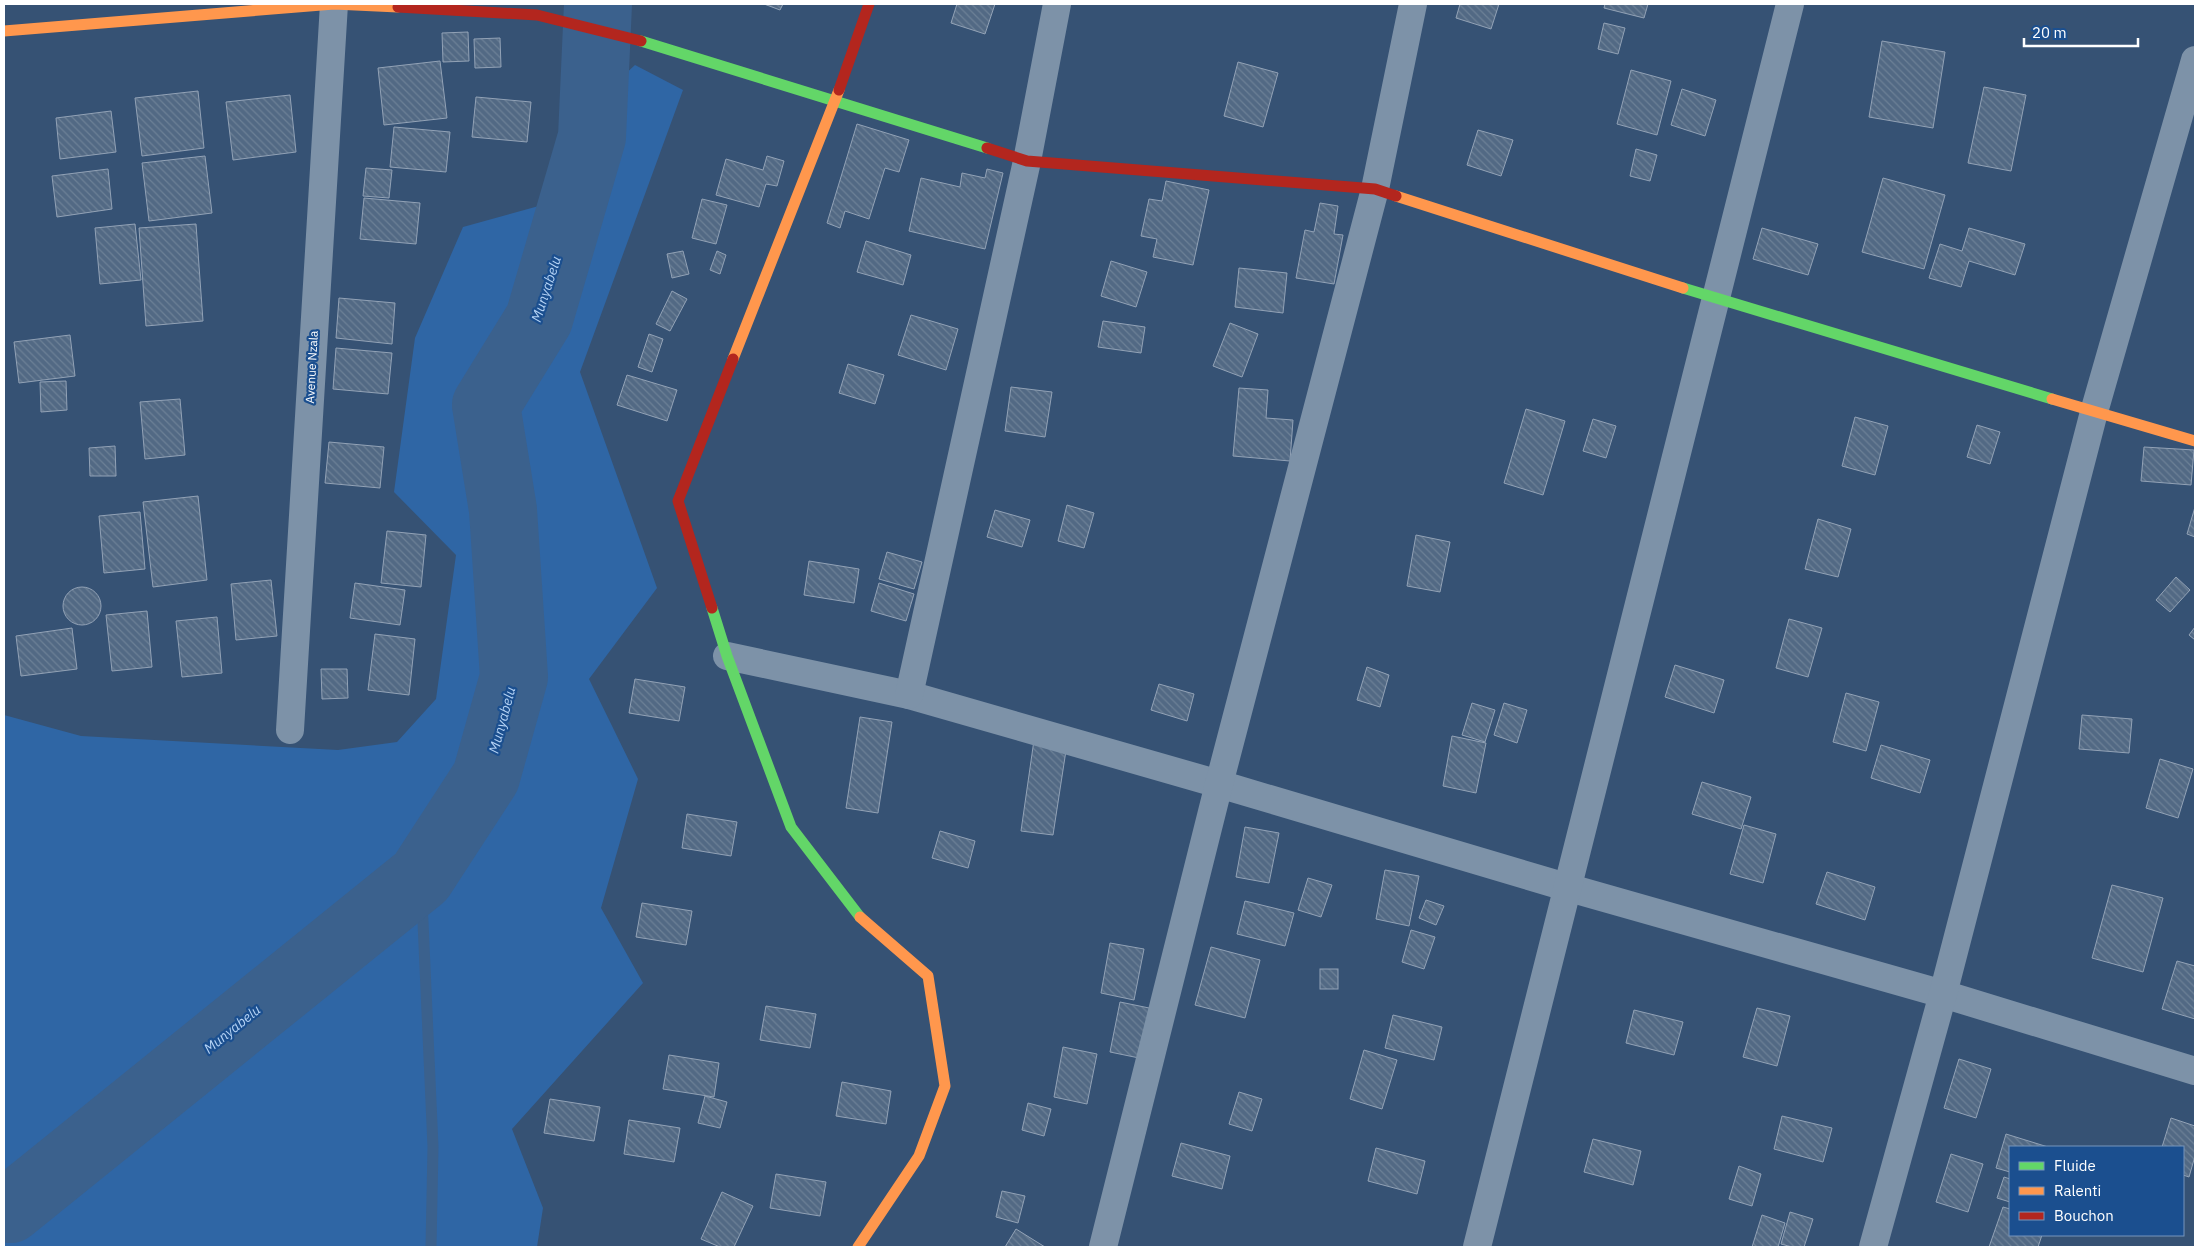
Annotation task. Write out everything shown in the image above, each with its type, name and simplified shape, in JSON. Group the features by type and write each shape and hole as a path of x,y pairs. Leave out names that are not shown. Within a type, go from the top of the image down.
{"street":[{"path":"4,32 334,4 537,15 617,34 1027,161 1375,189 1716,299 2195,441"},
{"name":"Avenue Nzala","path":"290,730 334,4"},
{"path":"858,1247 919,1156 945,1086 928,976 860,917 790,828 727,656 678,501 835,100 869,4"},
{"path":"909,695 1027,161 1057,4"},
{"path":"1103,1247 1219,784 1375,189 1413,4"},
{"path":"1477,1247 1566,887 1790,4"},
{"path":"1873,1247 1943,994 2094,412 2195,60"},
{"path":"727,656 909,695 1219,784 1566,887 1943,994 2195,1070"}],"shaded area":[{"path":"635,65 683,90 580,372 657,588 589,679 638,779 601,908 643,983 512,1129 543,1208 537,1247 4,1247 4,715 81,736 338,750 397,742 436,699 456,555 394,492 415,338 463,227 546,204 582,114"}],"building":[{"path":"764,4 783,4 780,10"},
{"path":"957,4 995,4 985,34 951,23"},
{"path":"1460,4 1499,4 1491,29 1456,18"},
{"path":"1605,4 1648,4 1644,18 1604,8"},
{"path":"1604,23 1625,28 1618,54 1598,49"},
{"path":"468,32 469,61 443,62 442,33"},
{"path":"500,38 501,67 475,68 474,39"},
{"path":"1882,41 1945,52 1933,128 1869,117"},
{"path":"440,61 447,118 384,125 378,68"},
{"path":"1238,62 1278,73 1263,127 1224,116"},
{"path":"1631,70 1671,81 1657,135 1617,124"},
{"path":"1984,87 2026,95 2011,171 1968,163"},
{"path":"1682,89 1716,100 1705,136 1671,125"},
{"path":"198,91 204,148 142,156 135,98"},
{"path":"290,95 296,152 233,160 226,102"},
{"path":"476,97 531,102 527,142 472,137"},
{"path":"111,111 116,152 60,159 56,118"},
{"path":"857,124 909,140 899,172 885,168 869,219 845,211 840,228 827,223"},
{"path":"394,127 450,132 446,172 390,167"},
{"path":"1478,130 1513,140 1501,176 1467,165"},
{"path":"1636,149 1657,155 1650,181 1630,176"},
{"path":"205,156 212,213 149,221 142,163"},
{"path":"767,156 784,161 777,186 766,184 759,207 716,195 726,159 763,170"},
{"path":"366,168 392,170 389,198 363,196"},
{"path":"108,169 112,209 57,217 52,176"},
{"path":"987,169 1003,173 985,249 909,231 921,178 960,187 962,173 985,178"},
{"path":"1883,178 1945,195 1924,269 1862,252"},
{"path":"1166,181 1209,190 1193,265 1153,257 1157,239 1141,236 1149,199 1162,201"},
{"path":"364,198 420,203 416,244 360,239"},
{"path":"702,199 727,205 716,244 692,238"},
{"path":"1320,203 1338,206 1334,234 1343,235 1334,284 1296,278 1305,230 1314,232"},
{"path":"135,224 141,280 100,284 95,228"},
{"path":"196,224 203,321 146,326 139,228"},
{"path":"1762,228 1818,244 1808,275 1753,259"},
{"path":"1969,228 2025,244 2015,275 1969,261 1961,287 1929,278 1940,244 1962,251"},
{"path":"866,241 911,255 903,285 857,272"},
{"path":"683,251 689,274 672,278 667,254"},
{"path":"717,251 726,255 720,274 710,270"},
{"path":"1111,261 1147,272 1136,307 1101,296"},
{"path":"1239,268 1287,273 1283,313 1235,307"},
{"path":"672,291 687,299 670,331 656,324"},
{"path":"339,298 395,303 392,344 336,338"},
{"path":"911,315 958,329 946,370 898,355"},
{"path":"1103,321 1145,327 1141,353 1098,347"},
{"path":"1230,323 1258,334 1242,377 1213,366"},
{"path":"649,334 663,339 652,372 638,367"},
{"path":"70,335 75,376 19,383 14,342"},
{"path":"336,348 392,353 388,394 333,389"},
{"path":"848,364 884,375 875,404 839,393"},
{"path":"627,375 677,390 667,421 617,405"},
{"path":"66,381 67,410 41,412 40,382"},
{"path":"1011,387 1052,392 1045,437 1005,431"},
{"path":"1239,388 1268,390 1266,418 1293,420 1290,461 1233,456"},
{"path":"180,399 185,455 145,459 140,402"},
{"path":"1526,409 1565,421 1543,495 1504,483"},
{"path":"1855,417 1888,426 1875,475 1842,466"},
{"path":"1593,419 1616,426 1606,458 1583,451"},
{"path":"1977,425 2000,432 1990,464 1967,457"},
{"path":"329,442 384,447 380,488 325,483"},
{"path":"115,446 116,476 90,476 89,448"},
{"path":"2144,447 2194,450 2191,485 2141,481"},
{"path":"198,496 207,580 153,587 143,502"},
{"path":"1067,505 1094,513 1084,548 1058,541"},
{"path":"2195,507 2195,537 2187,534"},
{"path":"995,510 1030,520 1022,547 987,537"},
{"path":"140,512 145,569 104,573 99,516"},
{"path":"1818,519 1851,529 1838,577 1805,569"},
{"path":"387,531 426,535 421,587 381,583"},
{"path":"1416,535 1450,542 1440,592 1407,586"},
{"path":"887,552 922,562 914,589 879,579"},
{"path":"809,561 859,569 854,603 804,595"},
{"path":"2176,577 2190,590 2170,612 2156,600"},
{"path":"271,580 277,636 236,640 231,584"},
{"path":"355,583 405,590 400,625 350,618"},
{"path":"879,583 914,594 906,621 871,611"},
{"path":"82,587 96,592 101,606 96,620 82,625 68,620 63,606 68,592"},
{"path":"147,611 152,667 112,671 106,615"},
{"path":"217,617 222,673 182,677 176,621"},
{"path":"1789,619 1822,628 1808,677 1776,668"},
{"path":"2195,627 2195,640 2189,635"},
{"path":"72,628 77,669 21,676 16,636"},
{"path":"375,634 415,639 409,695 368,690"},
{"path":"1675,665 1724,680 1714,713 1665,697"},
{"path":"1367,667 1389,675 1380,707 1357,700"},
{"path":"321,669 347,669 348,698 322,699"},
{"path":"635,679 685,687 679,721 629,713"},
{"path":"1159,684 1194,694 1187,721 1151,710"},
{"path":"1846,693 1879,702 1866,751 1833,742"},
{"path":"1472,703 1495,710 1485,742 1462,735"},
{"path":"1504,703 1527,710 1517,743 1494,735"},
{"path":"2082,715 2132,719 2129,753 2079,749"},
{"path":"860,717 892,722 878,813 846,808"},
{"path":"1452,736 1486,743 1476,793 1443,786"},
{"path":"1034,740 1067,744 1053,835 1021,831"},
{"path":"1881,745 1930,760 1920,793 1871,778"},
{"path":"2160,759 2193,769 2178,818 2146,808"},
{"path":"1702,782 1751,797 1741,829 1692,814"},
{"path":"687,814 737,822 731,856 682,848"},
{"path":"1744,825 1776,834 1763,883 1730,874"},
{"path":"1245,827 1279,833 1269,883 1236,877"},
{"path":"940,831 975,841 968,868 932,858"},
{"path":"1385,870 1419,876 1409,926 1376,919"},
{"path":"1827,872 1875,887 1865,920 1816,904"},
{"path":"1308,878 1332,885 1321,917 1298,910"},
{"path":"2112,885 2163,898 2143,972 2092,958"},
{"path":"1426,900 1444,906 1436,925 1419,918"},
{"path":"1245,901 1294,913 1285,946 1237,934"},
{"path":"642,903 692,911 686,945 636,937"},
{"path":"1411,930 1435,937 1424,969 1402,962"},
{"path":"1110,943 1144,949 1134,1000 1101,993"},
{"path":"1211,947 1260,960 1245,1018 1195,1005"},
{"path":"2177,961 2195,966 2195,1019 2162,1009"},
{"path":"1320,969 1338,969 1338,989 1320,989"},
{"path":"1120,1002 1154,1009 1144,1059 1110,1052"},
{"path":"766,1006 816,1014 810,1048 760,1040"},
{"path":"1757,1008 1790,1016 1777,1066 1743,1057"},
{"path":"1634,1010 1683,1022 1674,1055 1626,1043"},
{"path":"1393,1015 1442,1027 1434,1060 1385,1048"},
{"path":"1063,1047 1097,1054 1087,1104 1054,1097"},
{"path":"1364,1050 1397,1060 1382,1109 1350,1099"},
{"path":"669,1055 719,1063 714,1097 663,1089"},
{"path":"1959,1059 1991,1069 1976,1118 1944,1108"},
{"path":"842,1082 891,1091 886,1124 836,1116"},
{"path":"1239,1092 1262,1099 1252,1131 1229,1124"},
{"path":"705,1096 727,1102 720,1128 698,1123"},
{"path":"550,1099 600,1107 594,1141 544,1133"},
{"path":"1028,1103 1051,1109 1044,1136 1022,1130"},
{"path":"1782,1116 1832,1128 1823,1162 1774,1149"},
{"path":"2171,1118 2195,1126 2195,1156 2189,1177 2184,1175 2184,1146 2162,1146"},
{"path":"629,1120 680,1128 674,1162 624,1154"},
{"path":"2006,1134 2045,1146 2009,1146 2009,1172 1996,1168"},
{"path":"1593,1139 1641,1151 1633,1185 1584,1172"},
{"path":"1181,1143 1230,1156 1222,1189 1172,1176"},
{"path":"1376,1148 1425,1161 1417,1194 1368,1181"},
{"path":"1951,1154 1983,1164 1968,1212 1936,1202"},
{"path":"1739,1166 1761,1174 1752,1206 1729,1199"},
{"path":"776,1174 826,1182 820,1216 770,1208"},
{"path":"2004,1177 2009,1179 2009,1202 1997,1198"},
{"path":"1002,1191 1025,1196 1018,1223 996,1217"},
{"path":"722,1192 753,1206 734,1247 720,1247 701,1239"},
{"path":"2003,1207 2009,1209 2009,1236 2042,1236 2038,1247 1989,1247"},
{"path":"1790,1212 1813,1219 1804,1247 1792,1247 1781,1244"},
{"path":"1762,1215 1785,1223 1778,1247 1752,1247"},
{"path":"1016,1229 1045,1247 1005,1247"}],"waterway":[{"name":"Munyabelu","path":"4,1208 10,1209 421,877 486,777 514,677 503,510 486,405 539,319 592,137 598,4"},
{"path":"421,877 433,1147 431,1247"}],"traffic: fast":[{"path":"641,41 987,148"},
{"path":"1683,288 2052,399"},
{"path":"712,608 727,656 791,827 860,917"}],"traffic: slow":[{"path":"4,31 334,4 398,7"},
{"path":"733,359 839,90"},
{"path":"1396,196 1683,288"},
{"path":"2052,399 2195,441"},
{"path":"858,1247 919,1156 945,1086 928,976 860,917"}],"traffic: jam":[{"path":"839,90 869,4"},
{"path":"398,7 537,15 641,41"},
{"path":"987,148 1027,161 1375,189 1396,196"},
{"path":"712,608 678,501 733,359"}]}
